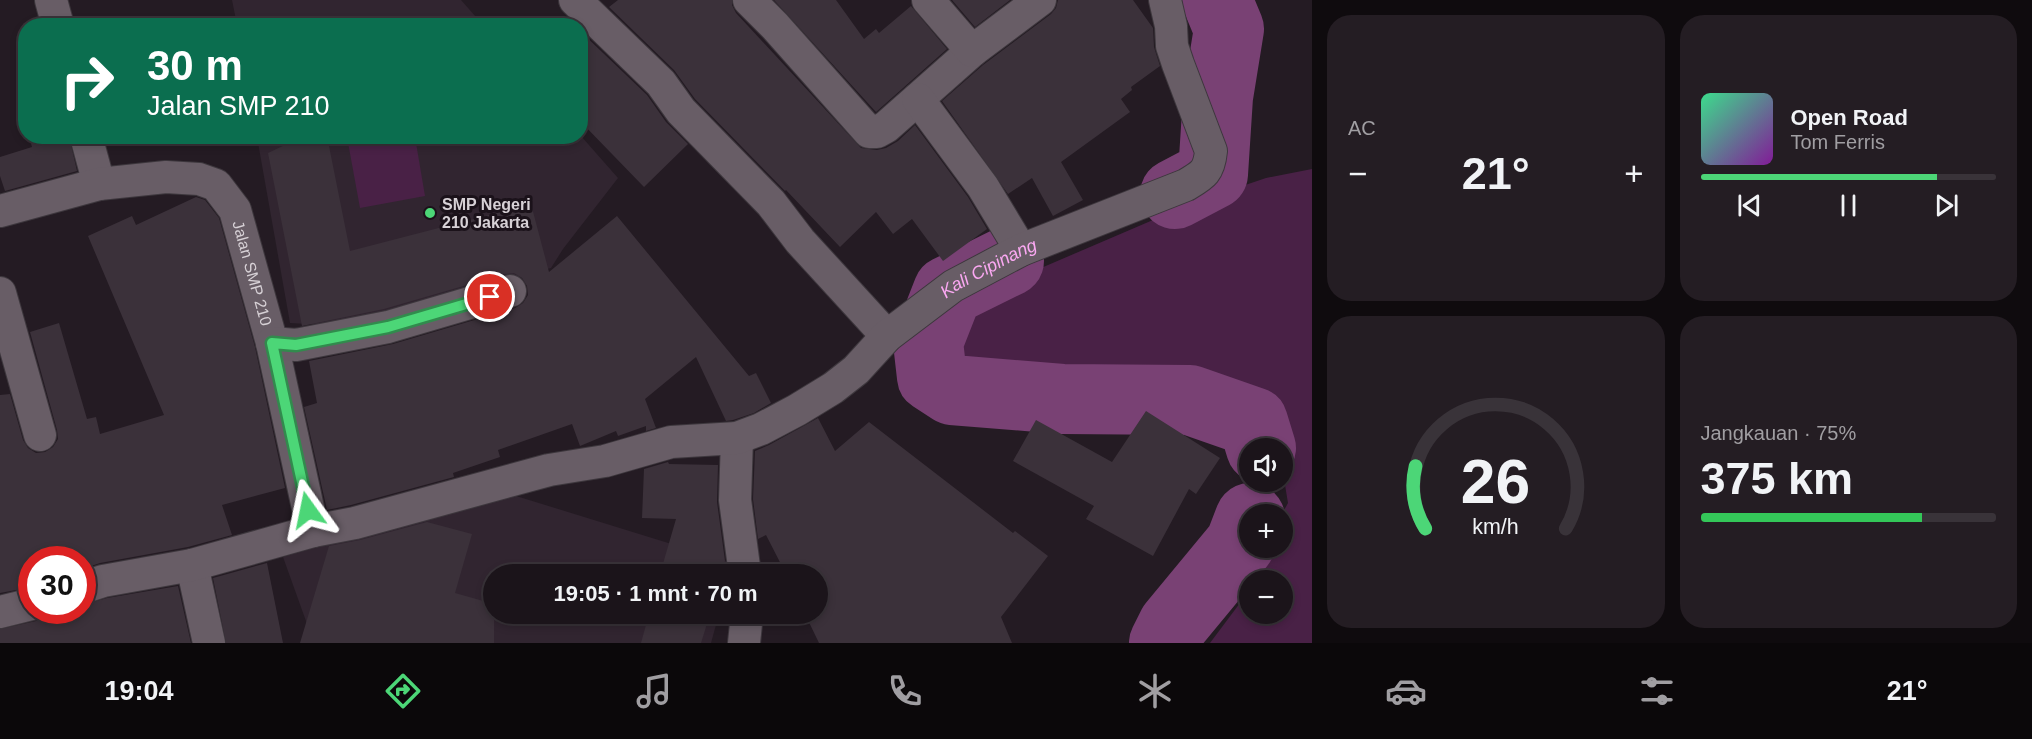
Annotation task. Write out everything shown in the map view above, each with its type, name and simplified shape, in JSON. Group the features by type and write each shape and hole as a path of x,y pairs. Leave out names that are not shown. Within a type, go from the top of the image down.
{"street":[{"path":"51,0 56,18"},
{"path":"575,0 661,83 681,111 756,187 800,241 888,336"},
{"path":"749,0 776,26 869,132 877,132 886,127 972,51 1040,0"},
{"path":"928,0 972,51"},
{"path":"96,583 192,565 549,470 605,461 670,442 736,438 761,429 797,410 833,388 855,370 888,336 952,286 1021,250 1186,185 1201,176 1209,166 1211,151 1172,46 1171,26 1165,0"},
{"path":"918,99 983,187 1021,250"},
{"path":"88,144 99,184"},
{"name":"Jalan SMP 210","path":"0,211 99,184 166,177 199,180 216,185 235,210 272,343 296,345 388,327 510,291"},
{"path":"0,293 40,435"},
{"path":"272,343 313,531"},
{"path":"736,438 735,500 744,564"},
{"path":"192,565 208,643"},
{"path":"0,612 18,608"},
{"path":"744,643 746,624"}],"shaded area":[{"path":"232,0 461,0 477,18 236,18"},
{"name":"SMP Negeri 210 Jakarta","path":"258,144 588,144 618,178 551,268 342,326 290,323"},
{"path":"348,144 416,144 425,196 360,208"},
{"path":"1312,169 1312,643 1210,643 1239,604 1239,624 1293,624 1293,570 1255,570 1261,558 1293,558 1293,504 1287,504 1286,492 1293,492 1293,438 1276,438 1273,416 1196,373 968,373 952,342 951,312 964,301 1195,202 1266,178"},
{"path":"500,491 733,563 483,564 483,624 716,624 711,643 309,643 311,635 283,557 404,514"}],"building":[{"path":"618,0 732,0 736,13 861,148 877,150 886,148 898,141 915,125 968,197 987,229 943,261 912,219 893,234 876,212 840,247 695,99 674,70 609,7"},
{"path":"774,0 836,0 864,39 876,29 879,33 911,6 947,49 876,112"},
{"path":"952,0 1010,0 975,27"},
{"path":"1058,0 1133,0 1153,28 1154,47 1160,66 1131,87 1132,90 1121,99 1130,112 1061,162 1083,200 1053,216 1032,178 1008,194 942,101 983,65 1051,14"},
{"path":"588,39 647,95 666,122 688,144 644,187 588,129"},
{"path":"31,144 71,144 77,171 5,191 0,176 0,157 32,147"},
{"path":"287,144 329,144 350,251 531,204 549,272 617,216 749,376 756,373 771,403 754,413 726,421 696,357 645,399 656,428 646,431 646,426 618,436 616,431 580,446 572,424 498,450 500,457 453,473 454,477 327,510 304,407 317,403 309,361 393,344 515,308 523,303 528,295 527,286 522,278 514,273 505,274 384,309 302,326 268,153"},
{"path":"196,197 205,200 219,218 255,347 285,488 222,505 232,535 188,547 96,564 96,546 18,546 18,590 0,593 0,395 10,394 23,440 28,448 36,453 45,452 53,447 58,439 30,332 59,323 87,419 96,417 100,434 164,415 88,236 132,216 136,225"},
{"path":"1146,411 1220,458 1196,494 1189,489 1153,556 1086,519 1094,506 1013,461 1036,420 1112,462"},
{"path":"818,418 835,451 869,422 1013,533 1015,531 1048,556 1001,617 1012,643 819,643 810,624 828,624 828,564 781,564 766,535 758,539 753,499 755,451"},
{"path":"668,462 669,464 718,465 717,502 724,564 663,564 676,519 642,518 644,469"},
{"path":"427,522 472,534 455,593 483,601 483,624 494,624 494,643 300,643 329,546"},
{"path":"267,563 283,643 226,643 213,578"},
{"path":"178,586 191,643 0,643 0,629 22,624 96,624 96,601"},
{"path":"646,624 707,624 701,643 641,643"}],"waterway":[{"name":"Kali Cipinang","path":"1175,194 1213,174 1218,97 1229,29 1217,0"},
{"name":"Kali Cipinang","path":"1009,261 948,291 928,342 932,377 952,390 1062,399 1190,400 1253,422 1258,438"},
{"name":"Kali Cipinang","path":"1164,643 1173,625 1239,545"}],"place":[{"name":"SMP Negeri 210 Jakarta","path":"430,213"}],"route":[{"path":"308,510 272,343 296,345 388,327 490,297"}]}
